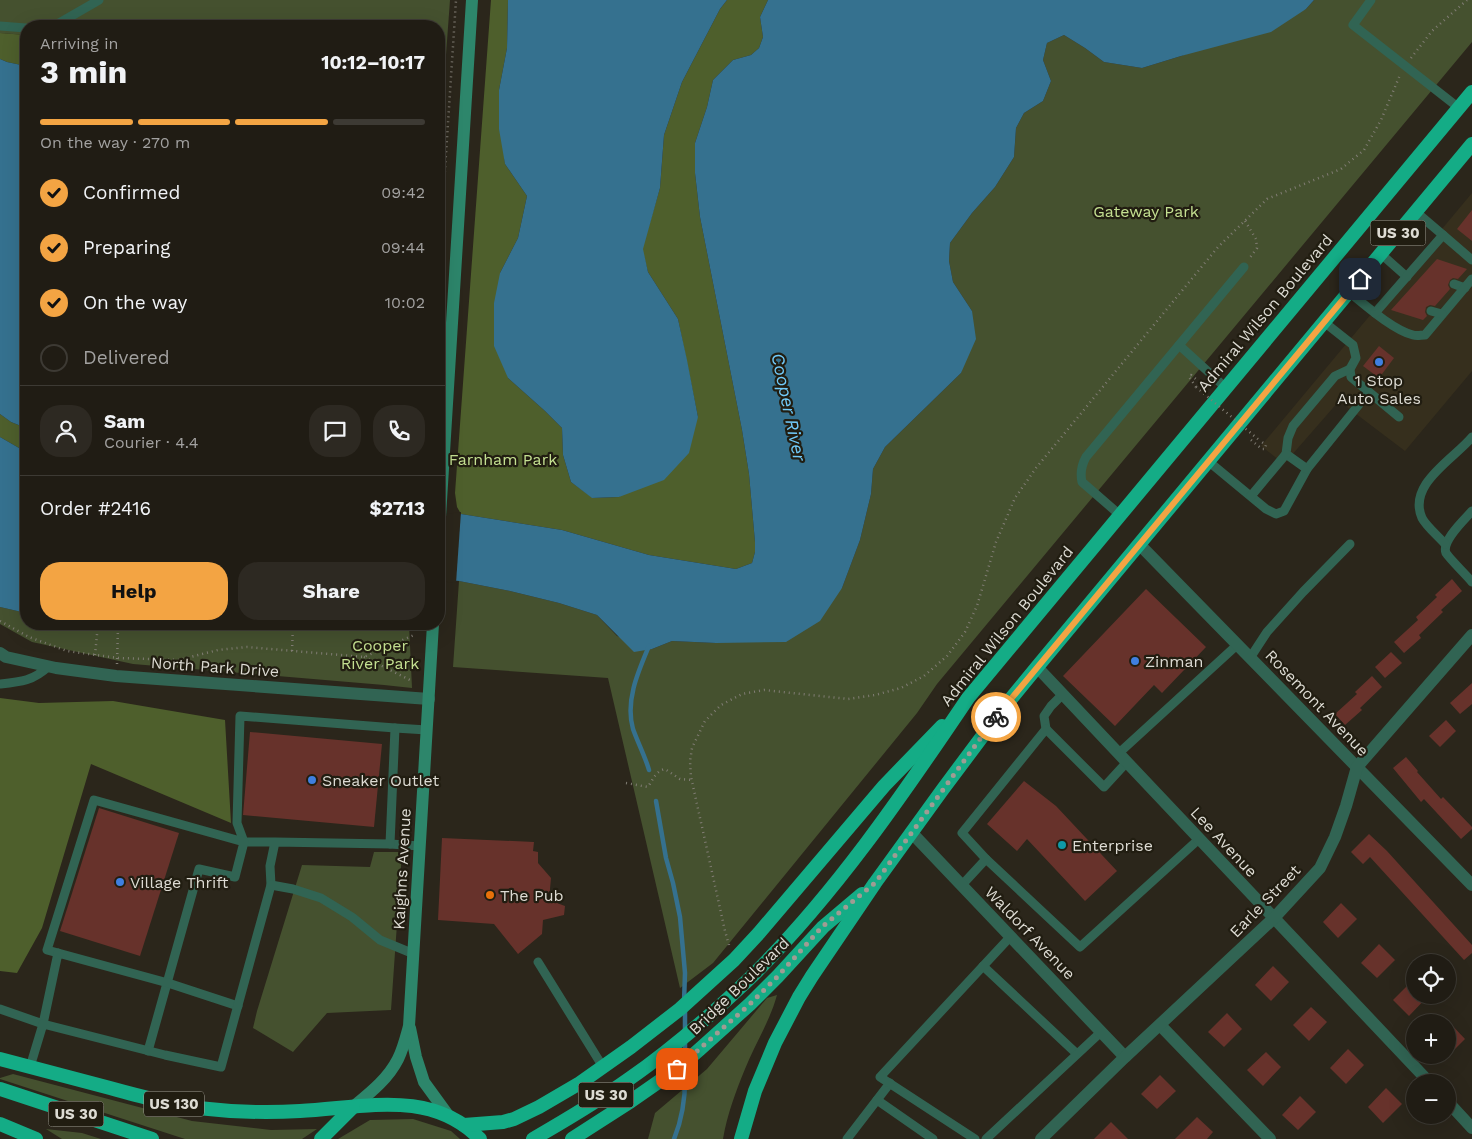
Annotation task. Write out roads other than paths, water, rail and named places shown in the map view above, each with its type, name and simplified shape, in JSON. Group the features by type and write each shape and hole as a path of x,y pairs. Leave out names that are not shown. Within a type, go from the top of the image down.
{"highway":[{"name":"Admiral Wilson Boulevard","path":"533,1139 629,1080 701,1023 748,979 816,905 900,799 968,698 1472,92"},
{"name":"US 30","path":"741,1139 765,1067 787,1019 812,976 875,883 973,747 1208,461 1471,149"},
{"path":"464,1125 514,1119 580,1083 659,1026 734,960 777,913 884,786 968,698"},
{"name":"Bridge Boulevard","path":"572,1139 677,1069 744,1010 822,927 875,883"},
{"name":"US 130","path":"0,1059 172,1104 198,1108 272,1112 388,1104 417,1106 448,1115 464,1125 480,1139"},
{"name":"US 30","path":"0,1089 152,1139"},
{"path":"320,1139 353,1107"},
{"path":"0,1124 36,1139"}],"main road":[{"path":"445,389 472,0"},
{"name":"Kaighns Avenue","path":"353,1107 386,1077 394,1067 399,1058 409,1026 433,630"},
{"name":"Kaighns Avenue","path":"409,1026 424,1082 448,1115"}],"street":[{"name":"Rosemont Avenue","path":"1139,544 1357,768 1470,877"},
{"name":"Earle Street","path":"1045,1138 1125,1057 1274,918 1320,868 1335,837 1357,768 1472,635"},
{"name":"North Park Drive","path":"0,654 49,666 116,676 429,699"},
{"name":"Lee Avenue","path":"1037,667 1421,1074"},
{"name":"Waldorf Avenue","path":"911,832 1125,1057"},
{"path":"1160,1025 1270,1139"},
{"path":"1456,1111 1472,1128"}],"lane":[{"path":"64,20 99,0"},
{"path":"1371,0 1353,25 1459,108"},
{"path":"0,26 20,28"},
{"path":"1416,212 1472,260"},
{"path":"1376,313 1443,236"},
{"path":"1381,254 1407,277"},
{"path":"1120,515 1082,482 1080,475 1082,464 1244,267"},
{"path":"1416,267 1424,273"},
{"path":"1349,292 1403,332 1425,335 1472,279"},
{"path":"1454,284 1464,288"},
{"path":"1394,292 1401,299"},
{"path":"1431,310 1442,314"},
{"path":"1324,322 1353,345 1356,358 1350,369 1351,377 1399,417"},
{"path":"1179,345 1226,388"},
{"path":"1250,496 1286,454 1288,438 1293,426 1335,376 1350,369"},
{"path":"1208,461 1266,509 1276,514 1284,511 1307,469 1369,392"},
{"path":"1472,437 1434,474 1422,490 1419,505 1423,519 1445,544 1446,552 1472,582"},
{"path":"1286,454 1307,469"},
{"path":"1445,544 1472,511"},
{"path":"1250,658 1267,632 1350,544"},
{"path":"1063,694 1044,716 1046,729 1104,787 1123,758 1237,644"},
{"path":"0,684 22,682 40,674 49,666"},
{"path":"148,1051 199,868 235,877 244,842 237,822 240,716 427,730"},
{"path":"390,844 395,728"},
{"path":"1046,729 962,833 986,859 1080,947 1199,838"},
{"path":"238,1006 168,983 47,950 94,800 244,842 420,846"},
{"path":"0,1009 43,1024 221,1068 271,885 270,866 274,842"},
{"path":"962,885 986,859"},
{"path":"271,885 293,889 322,898 352,917 380,940 414,954"},
{"path":"975,1139 880,1077 1011,936"},
{"path":"30,1067 43,1024 58,953"},
{"path":"538,962 603,1067"},
{"path":"983,966 1077,1054"},
{"path":"986,1139 1101,1032"},
{"path":"847,1139 890,1083"},
{"path":"877,1100 933,1139"}],"water":[{"path":"508,0 727,0 720,9 682,82 664,135 660,188 643,249 648,272 678,319 698,417 689,453 664,480 619,497 592,498 571,482 563,455 562,428 508,378 494,346 494,303 500,273 518,238 527,196 505,164 499,129 499,90 507,48"},
{"name":"Cooper River","path":"768,0 1314,0 1306,9 1271,32 1142,68 1104,62 1064,35 1047,43 1043,60 1051,81 1043,101 1024,113 1016,128 1014,157 995,187 972,213 950,243 949,261 953,282 972,311 976,339 961,373 885,447 873,469 871,494 860,540 842,588 820,621 786,642 716,643 672,641 652,649 634,652 597,615 510,591 445,580 445,518 461,514 562,530 649,555 736,569 752,563 755,542 749,474 700,217 695,173 695,143 707,107 713,80 733,60 751,55 759,48 763,37 760,17"},
{"path":"0,59 20,65 20,426 0,414"},
{"path":"0,437 20,449 20,612 0,607"}],"waterway":[{"path":"649,646 634,687 631,718 633,729 649,770"},
{"path":"656,801 666,858 680,917 685,973 684,1002"},
{"path":"685,1010 685,1032"},
{"path":"685,1040 685,1057"},
{"path":"674,1139 684,1103 685,1067"}],"place":[{"name":"1 Stop Auto Sales","path":"1379,362"},
{"name":"Zinman","path":"1135,661"},
{"name":"Sneaker Outlet","path":"312,780"},
{"name":"Enterprise","path":"1062,845"},
{"name":"Village Thrift","path":"120,882"},
{"name":"The Pub","path":"490,895"}],"park label":[{"name":"Gateway Park","path":"1146,211"},
{"name":"Farnham Park","path":"503,459"},
{"name":"Cooper River Park","path":"380,654"}]}
